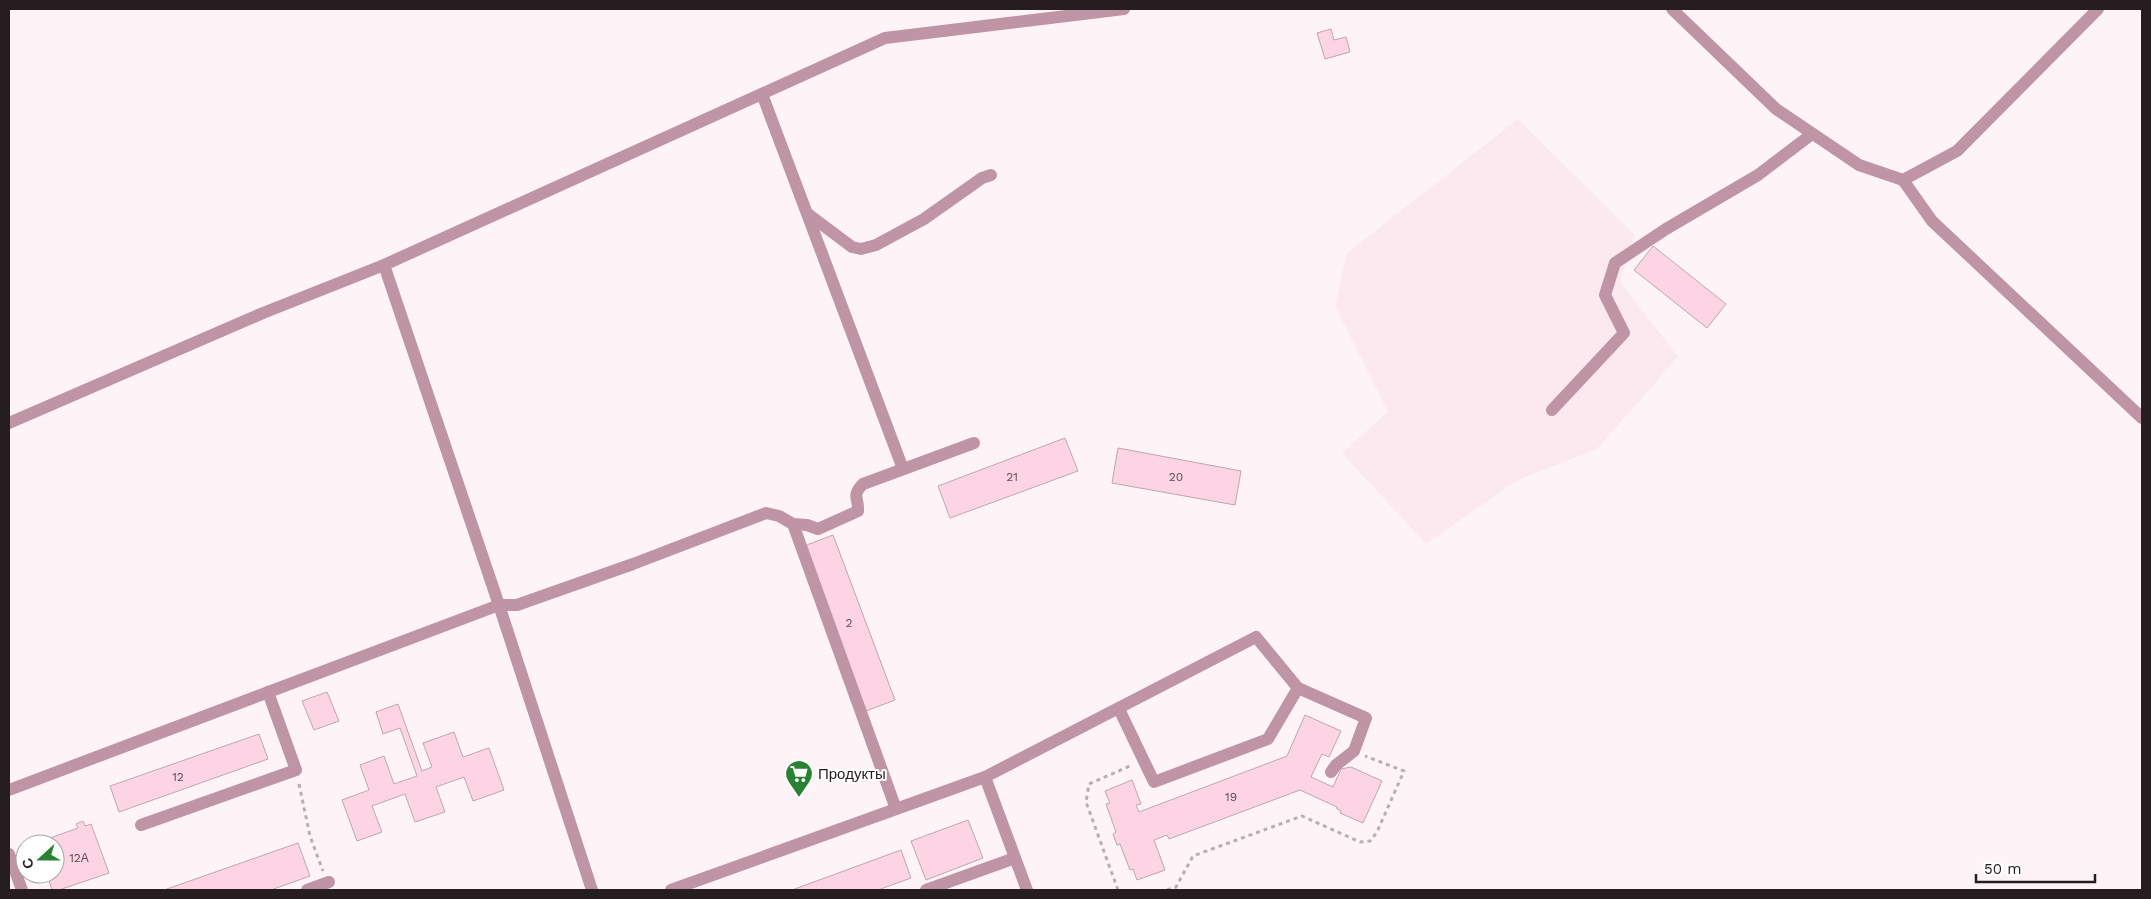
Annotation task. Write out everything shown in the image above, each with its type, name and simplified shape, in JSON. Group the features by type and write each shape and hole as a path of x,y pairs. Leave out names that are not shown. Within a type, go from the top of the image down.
{"street":[{"path":"9,423 263,313 384,265 885,38 1124,9"},
{"path":"1672,9 1776,109 1859,164 1903,180 1932,221 2142,418"},
{"path":"1903,180 1957,151 2098,9"},
{"path":"762,94 903,469"},
{"path":"1552,410 1624,333 1605,295 1615,263 1666,229 1758,175 1812,134"},
{"path":"807,212 852,247 876,246 924,219 982,178 991,175"},
{"path":"384,265 499,605 592,890"},
{"path":"9,790 499,605 516,605 633,564 766,513 779,516 792,524 807,525 818,529 858,511 857,491 863,484 974,443"},
{"path":"792,524 896,809"},
{"path":"670,890 985,777 1120,709 1256,637 1298,688 1366,718 1354,751 1336,765 1331,772"},
{"path":"1120,709 1154,782 1268,739 1298,688"},
{"path":"142,825 296,770 268,692"},
{"path":"985,777 1027,890"},
{"path":"9,854 22,890"},
{"path":"926,890 1015,858"},
{"path":"307,890 329,883"}],"path":[{"path":"1167,890 1176,887 1193,856 1302,816 1360,842 1370,841 1377,832 1404,771 1354,751"},
{"path":"1118,890 1086,802 1089,784 1144,760"},
{"path":"296,770 310,836 329,883"}],"shaded area":[{"path":"1518,119 1635,235 1620,281 1678,357 1597,449 1516,481 1426,544 1342,453 1388,412 1335,306 1347,253"}],"building":[{"path":"1331,29 1334,40 1346,37 1350,52 1325,59 1317,33"},
{"path":"1653,246 1726,304 1707,328 1634,270"},
{"path":"1065,438 1078,471 950,518 938,486"},
{"path":"1118,448 1241,471 1235,505 1112,483"},
{"path":"833,535 895,700 866,711 804,546"},
{"path":"327,692 339,721 314,730 302,701"},
{"path":"398,704 422,771 432,767 423,743 454,732 463,757 489,748 504,790 473,801 464,777 436,787 445,812 415,822 405,794 372,806 382,832 357,841 342,800 369,790 360,765 384,756 394,784 417,776 400,728 383,734 376,712"},
{"path":"1305,715 1341,731 1329,757 1322,754 1311,777 1333,787 1341,769 1351,767 1382,781 1363,823 1340,813 1341,811 1337,807 1300,790 1169,839 1167,835 1154,840 1165,870 1137,880 1133,869 1130,870 1120,844 1117,845 1113,834 1116,832 1106,804 1110,803 1105,791 1132,780 1141,804 1136,805 1139,812 1287,756"},
{"path":"259,734 268,759 119,812 110,786"},
{"path":"968,820 983,858 926,880 911,841"},
{"path":"83,821 85,826 91,824 109,873 59,890 52,890 50,884 65,884 65,834 61,834 78,828 76,824"},
{"path":"298,843 310,876 271,890 164,890"},
{"path":"901,850 911,878 878,890 792,890"}],"place":[{"name":"Продукты","path":"799,798"}]}
